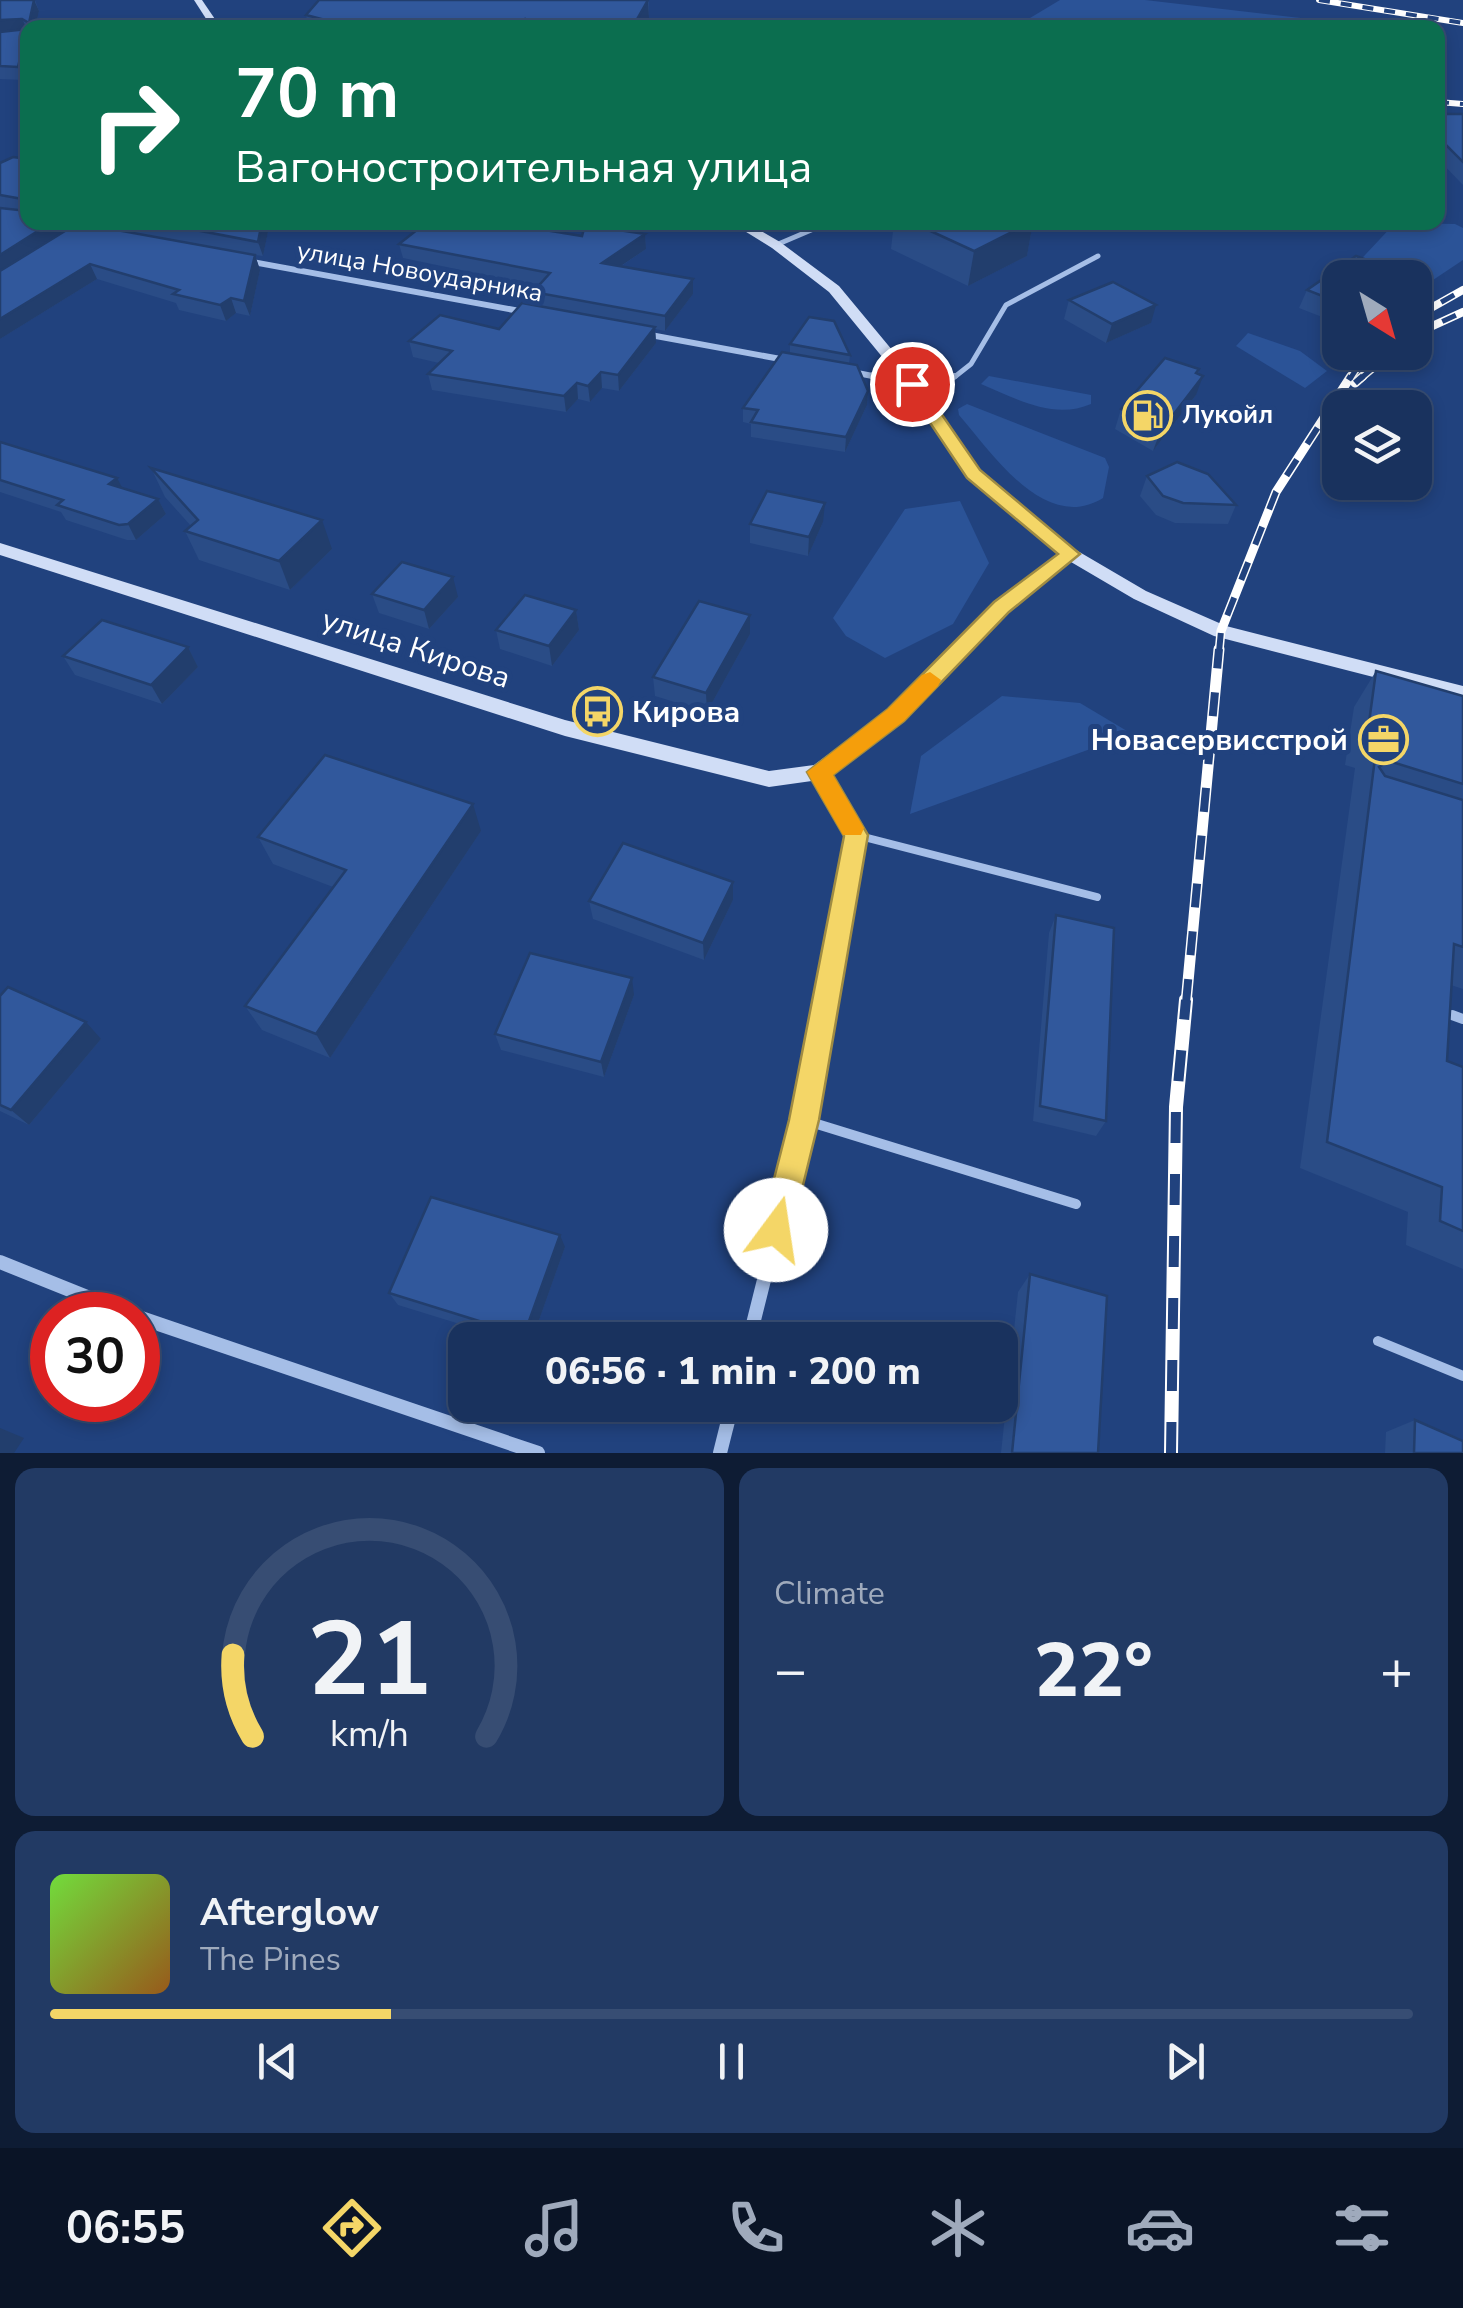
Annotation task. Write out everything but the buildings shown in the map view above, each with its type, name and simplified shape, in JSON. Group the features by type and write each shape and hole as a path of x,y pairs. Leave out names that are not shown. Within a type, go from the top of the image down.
{"street":[{"path":"79,230 103,234"},
{"path":"749,230 834,289 912,384 973,474 1070,554 1140,595 1221,631 1463,694"},
{"path":"67,241 84,231"},
{"name":"улица Новоударника","path":"238,259 527,312"},
{"path":"642,334 796,362"},
{"path":"835,369 912,384"},
{"name":"улица Кирова","path":"0,549 565,728 768,779 819,772"},
{"path":"754,1322 804,1120 856,835 819,772 896,715 1002,607 1070,554"},
{"path":"0,1262 75,1292"},
{"path":"160,1324 538,1453"},
{"path":"720,1453 728,1422"}],"lane":[{"path":"776,246 812,230"},
{"path":"912,384 951,378 972,364 1006,305 1098,256"},
{"path":"856,835 1097,897"},
{"path":"804,1120 1076,1204"},
{"path":"1378,1341 1463,1376"}],"shaded area":[{"path":"1060,0 1145,0 1318,20 1027,20"},
{"path":"1445,224 1463,228 1463,260 1432,281 1432,260 1360,260 1388,230 1445,230"},
{"path":"1248,333 1300,351 1327,371 1305,388 1236,346"},
{"path":"989,376 1091,395 1091,404 1063,410 1036,406 981,384"},
{"path":"967,404 1105,458 1109,467 1103,498 1082,506 1061,506 1041,498 1004,467 959,415 958,409"},
{"path":"960,501 989,563 953,624 885,658 846,636 833,618 905,509"},
{"path":"1002,696 1080,703 1132,734 910,814 921,756"}],"railway":[{"path":"1319,0 1444,20"},
{"path":"1445,20 1463,23"},
{"path":"1445,103 1463,104"},
{"path":"1432,307 1463,290"},
{"path":"1432,326 1463,312"},
{"path":"1350,379 1356,370"},
{"path":"1360,379 1371,370"},
{"path":"1219,652 1221,631 1276,492 1351,376"},
{"path":"1355,383 1363,376"},
{"path":"1186,1003 1219,649"},
{"path":"1171,1453 1176,1107 1186,1000"}],"slow traffic":[{"path":"852,828 819,772 896,715 930,680"}],"place":[{"name":"Лукойл","path":"1147,415"},
{"name":"Кирова","path":"597,712"},
{"name":"Новасервисстрой","path":"1383,740"}],"route":[{"path":"776,1230 804,1120 839,911 856,835 819,772 896,715 1002,607 1070,554 1024,520 973,474 912,384"}]}
